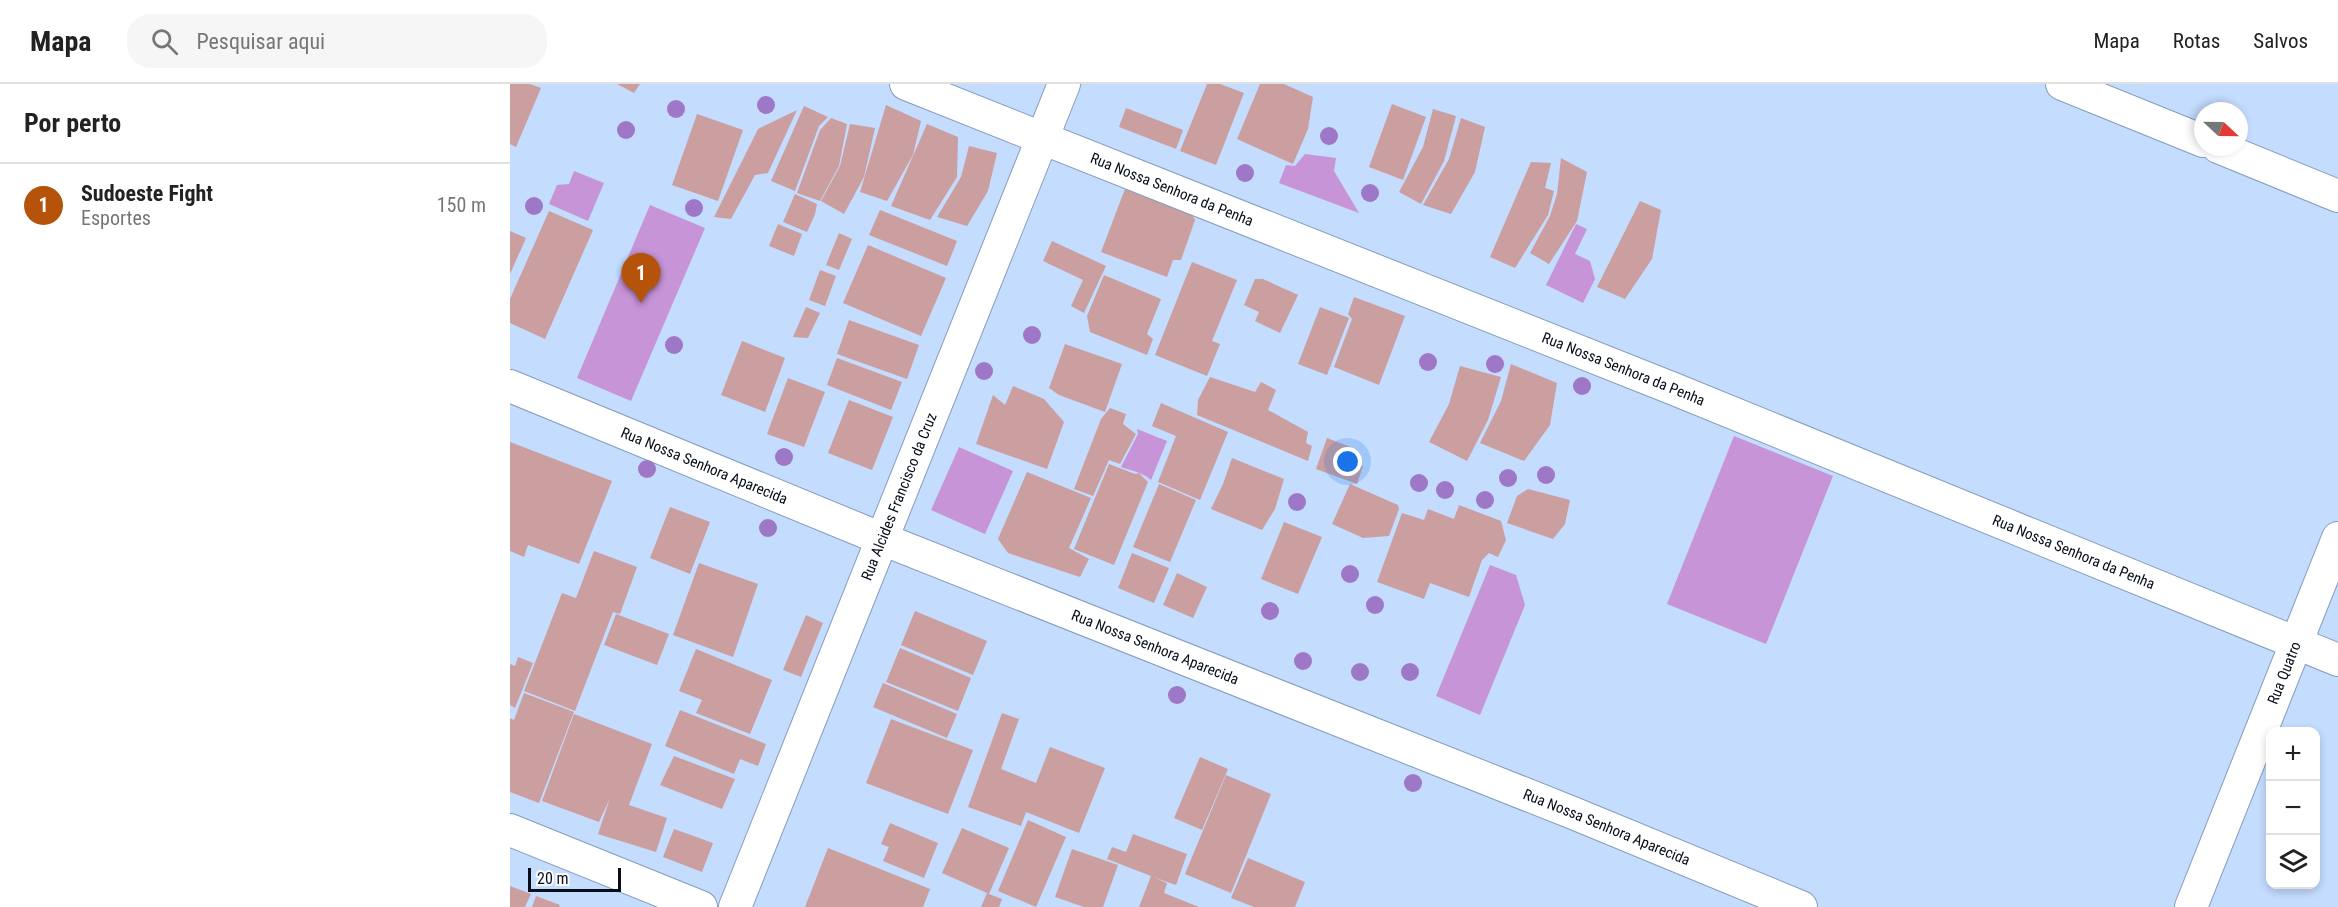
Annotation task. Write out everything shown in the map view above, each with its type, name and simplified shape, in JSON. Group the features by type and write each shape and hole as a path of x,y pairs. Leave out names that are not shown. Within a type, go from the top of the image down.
{"street":[{"name":"Rua Nossa Senhora da Penha","path":"906,84 1663,385 2338,660"},
{"name":"Rua Alcides Francisco da Cruz","path":"735,907 1064,84"},
{"path":"2062,84 2194,137"},
{"path":"2240,156 2338,196"},
{"name":"Rua Nossa Senhora Aparecida","path":"510,386 882,538 1562,808 1801,907"},
{"name":"Rua Quatro","path":"2191,907 2338,538"},
{"path":"510,830 701,907"}],"shaded area":[{"path":"1305,154 1336,158 1334,171 1359,213 1279,183 1286,165 1295,166"},
{"path":"574,171 604,183 588,221 549,204 557,185 569,184"},
{"path":"650,205 705,228 631,401 577,378"},
{"path":"1576,224 1587,229 1575,254 1590,261 1595,279 1583,303 1546,285"},
{"path":"1137,429 1167,441 1151,480 1140,473 1121,467 1138,434"},
{"path":"1734,436 1833,476 1766,644 1667,604"},
{"path":"959,447 1013,471 985,534 931,510"},
{"path":"1490,565 1516,575 1525,605 1480,715 1436,696"}],"building":[{"path":"510,84 530,84 541,88 516,147 510,144"},
{"path":"617,84 640,84 634,93"},
{"path":"1207,84 1220,84 1244,93 1216,165 1180,151"},
{"path":"1260,84 1284,84 1313,97 1308,129 1293,164 1237,139"},
{"path":"1392,104 1426,117 1403,180 1369,167"},
{"path":"886,105 921,121 913,155 887,201 860,192"},
{"path":"804,106 828,117 819,126 795,191 771,181"},
{"path":"1126,108 1183,130 1176,149 1119,127"},
{"path":"1433,109 1456,116 1444,161 1421,204 1399,192 1423,147"},
{"path":"797,110 768,173 755,175 731,219 714,217 758,129"},
{"path":"697,114 743,130 718,201 672,185"},
{"path":"831,118 847,124 839,166 820,201 797,193 820,130"},
{"path":"1461,118 1485,127 1475,172 1451,214 1423,205 1449,159"},
{"path":"850,124 875,128 864,177 844,214 821,201 840,166"},
{"path":"927,124 958,137 957,177 930,220 891,206"},
{"path":"969,146 997,153 988,191 967,226 937,217 961,177"},
{"path":"1561,158 1587,172 1577,221 1549,264 1530,253 1550,216 1557,194"},
{"path":"1531,162 1551,163 1545,188 1554,191 1548,215 1515,268 1490,257"},
{"path":"1125,189 1191,213 1195,220 1181,260 1173,260 1167,277 1101,252"},
{"path":"795,194 817,204 807,232 783,222"},
{"path":"1640,201 1661,210 1652,259 1625,299 1597,287"},
{"path":"880,210 957,241 947,266 869,235"},
{"path":"549,211 593,230 545,339 510,323 510,299"},
{"path":"778,224 802,234 794,256 769,246"},
{"path":"510,231 526,238 510,274"},
{"path":"839,233 852,239 839,270 826,265"},
{"path":"1052,241 1106,266 1084,313 1071,306 1083,280 1043,261"},
{"path":"868,245 946,278 921,336 843,303"},
{"path":"1192,262 1237,280 1212,341 1220,344 1207,376 1155,355"},
{"path":"820,270 836,276 825,306 809,300"},
{"path":"1104,275 1161,299 1147,334 1153,339 1147,355 1090,332 1087,316"},
{"path":"1255,279 1263,279 1298,295 1280,333 1255,321 1259,312 1244,305"},
{"path":"1354,297 1405,316 1379,385 1334,367 1352,319 1348,314"},
{"path":"806,307 820,313 808,338 793,337"},
{"path":"1320,307 1349,318 1327,375 1298,364"},
{"path":"849,320 919,345 907,379 837,354"},
{"path":"742,341 785,358 765,412 721,395"},
{"path":"1065,344 1122,364 1105,412 1059,395 1049,388"},
{"path":"837,358 902,382 891,410 827,385"},
{"path":"1511,364 1557,383 1550,425 1524,461 1480,443 1501,401"},
{"path":"1460,366 1501,377 1488,420 1467,461 1429,442 1449,404"},
{"path":"1210,377 1255,392 1261,382 1276,390 1268,410 1308,432 1306,443 1312,446 1308,461 1197,415 1198,400"},
{"path":"788,378 825,392 804,447 767,434"},
{"path":"1013,386 1044,399 1064,422 1047,469 976,444 993,395 1005,405"},
{"path":"849,400 893,417 872,470 828,453"},
{"path":"1161,403 1228,432 1200,500 1158,482 1176,436 1152,426"},
{"path":"1110,408 1126,414 1123,424 1136,434 1120,464 1109,460 1093,496 1074,489 1101,419"},
{"path":"1327,438 1353,448 1348,461 1363,466 1357,484 1316,469"},
{"path":"510,442 612,481 579,564 528,545 524,557 510,551"},
{"path":"1232,458 1284,479 1275,509 1262,530 1211,509"},
{"path":"1109,464 1135,474 1139,473 1148,482 1114,565 1074,549"},
{"path":"1027,472 1091,498 1069,548 1089,559 1080,577 1008,553 998,539"},
{"path":"1159,484 1196,500 1170,562 1133,547"},
{"path":"1350,484 1398,505 1399,509 1389,536 1363,538 1332,524"},
{"path":"1528,489 1570,500 1565,524 1553,539 1507,523 1517,496"},
{"path":"1459,505 1501,521 1506,540 1498,557 1489,553 1482,560 1469,597 1430,583 1424,599 1377,582 1402,513 1424,520 1428,509 1454,519"},
{"path":"670,507 710,522 690,574 650,558"},
{"path":"1284,522 1322,537 1298,594 1261,579"},
{"path":"594,551 637,567 620,614 613,612 575,711 524,691 562,593 576,598"},
{"path":"1132,553 1169,568 1154,603 1118,588"},
{"path":"699,563 758,584 733,657 673,635"},
{"path":"1177,573 1207,587 1193,618 1163,605"},
{"path":"915,611 987,641 973,675 901,645"},
{"path":"616,614 669,634 657,665 604,645"},
{"path":"806,615 823,623 801,677 783,670"},
{"path":"900,648 971,678 958,711 886,682"},
{"path":"696,649 772,680 750,734 696,713 702,700 679,691"},
{"path":"518,657 533,663 515,708 510,705 510,664 515,666"},
{"path":"883,683 957,714 947,738 873,707"},
{"path":"524,693 574,712 539,803 510,792 510,718 514,720"},
{"path":"680,710 766,744 758,766 740,759 734,774 665,746"},
{"path":"1002,713 1019,719 1001,769 1036,783 1050,747 1105,768 1079,833 1026,812 1021,826 968,807"},
{"path":"574,714 652,744 629,805 667,818 656,852 598,834 610,798 599,822 542,801"},
{"path":"891,719 973,750 948,814 866,783"},
{"path":"674,756 735,779 722,809 660,785"},
{"path":"1200,757 1228,769 1202,830 1174,818"},
{"path":"1226,775 1271,794 1231,893 1185,874"},
{"path":"1028,820 1066,837 1036,907 998,891"},
{"path":"890,823 938,843 924,878 883,861 889,847 881,844"},
{"path":"962,828 1009,848 989,894 1002,899 999,907 981,907 987,893 942,873"},
{"path":"674,829 713,843 702,872 663,857"},
{"path":"1133,834 1187,854 1176,885 1153,877 1167,883 1164,893 1199,907 1139,907 1151,876 1107,859 1112,847 1126,852"},
{"path":"828,848 930,889 923,907 805,907"},
{"path":"1072,849 1118,865 1103,907 1084,907 1055,897"},
{"path":"1248,858 1305,882 1295,907 1254,907 1231,898"},
{"path":"510,886 531,894 525,907 510,907"},
{"path":"536,896 560,905 559,907 532,907"}],"place":[{"name":"Sudoeste Fight","path":"641,303"}]}
